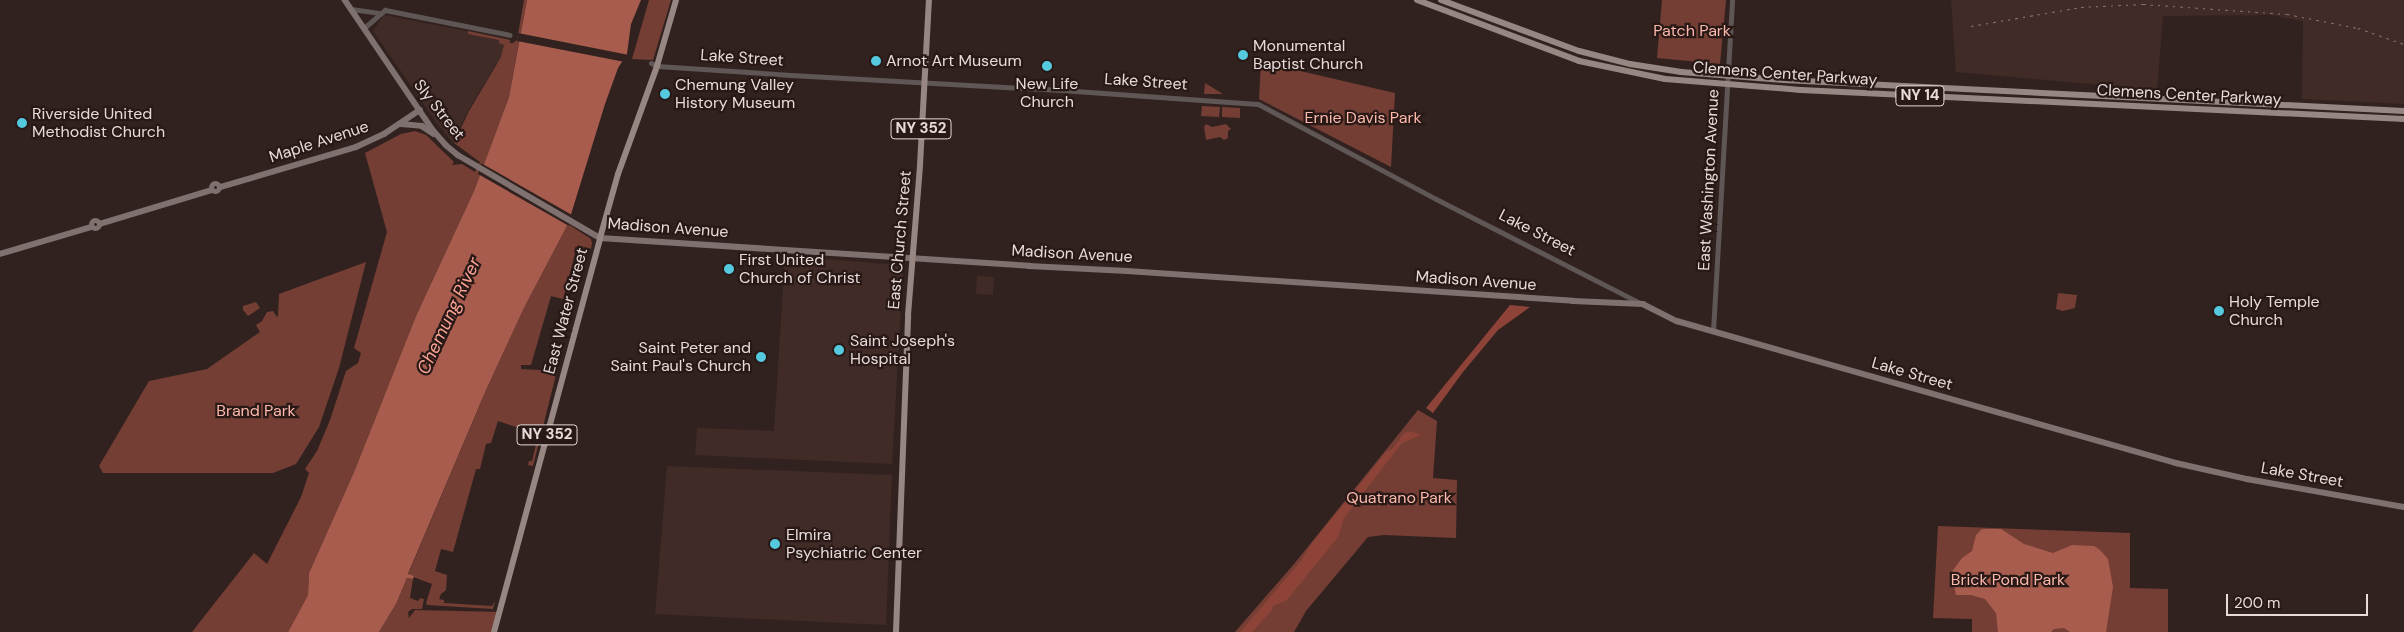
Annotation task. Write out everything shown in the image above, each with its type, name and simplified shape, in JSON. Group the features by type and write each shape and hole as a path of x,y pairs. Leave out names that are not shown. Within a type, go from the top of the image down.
{"main road":[{"name":"Sly Street","path":"345,0 438,136 458,155 513,187"},
{"name":"East Water Street","path":"494,632 618,174 676,0"},
{"name":"East Church Street","path":"896,632 908,315 925,83 929,0"},
{"name":"Clemens Center Parkway","path":"1417,0 1579,60 1665,79 1801,90 2404,119"},
{"name":"Clemens Center Parkway","path":"1441,0 1562,46 1596,56 1661,69 1728,76 2404,111"},
{"name":"Maple Avenue","path":"0,254 92,227 95,221 100,224 212,190 216,184 221,187 356,147 401,124 420,110"},
{"path":"401,124 422,126 438,136"},
{"name":"Madison Avenue","path":"513,187 600,238 912,259 1136,271 1573,302 1643,304"},
{"name":"Lake Street","path":"1643,304 1677,321 2176,464 2247,479 2404,507"}],"street":[{"name":"East Washington Avenue","path":"1713,330 1732,0"},
{"path":"352,9 380,13"},
{"path":"364,28 385,10 510,35"},
{"name":"Lake Street","path":"654,64 1258,104 1436,199 1576,268 1643,304"}],"shaded area":[{"path":"1951,0 2404,0 2404,104 2302,99 2303,21 2270,15 2163,16 2157,90 1956,72"},
{"path":"384,15 508,39 501,64 496,64 468,111 453,143 438,125 373,31"},
{"name":"Saint Joseph's Hospital","path":"785,256 899,265 903,271 892,464 695,455 697,428 774,431"},
{"path":"977,276 994,277 993,295 976,294"},
{"path":"1510,305 1530,307 1498,330 1463,372 1433,413 1426,408"},
{"path":"1411,431 1421,435 1402,443 1344,518 1338,537 1287,600 1273,606 1272,610 1252,632 1240,632 1301,561 1312,543 1386,452 1393,448 1404,433"},
{"name":"Elmira Psychiatric Center","path":"667,466 892,475 886,625 655,614"}],"green space":[{"path":"524,0 527,0 509,97 474,191 416,316 354,472 309,573 308,595 288,632 192,632 254,553 267,564 301,497 309,473 305,469 317,451 330,420 346,371 358,363 361,353 354,348 387,232 365,153 401,134 415,131 426,135 454,162 452,165 462,164 475,172 480,162 454,143 469,111 501,57 504,45 499,43 499,40 468,34 468,31 510,40 510,43 513,43 517,40"},
{"path":"649,0 671,0 653,60 632,59"},
{"name":"Patch Park","path":"1662,0 1726,0 1720,64 1657,58"},
{"name":"Ernie Davis Park","path":"1261,62 1395,93 1391,167 1259,99"},
{"path":"1205,83 1223,94 1204,94"},
{"path":"1202,106 1220,107 1219,117 1201,116"},
{"path":"1222,107 1240,108 1240,118 1222,117"},
{"path":"1206,124 1212,127 1226,124 1231,129 1228,131 1228,138 1224,140 1220,137 1206,140 1204,127"},
{"path":"568,224 591,239 592,243 591,249 577,246 563,299 551,296 531,365 521,365 521,369 557,371 533,466 528,465 529,461 532,461 537,440 534,433 498,421 491,443 486,444 480,469 476,469 453,552 441,549 435,571 447,575 446,590 439,599 444,600 444,603 492,606 495,601 493,609 427,605 432,584 408,575 486,390 524,308"},
{"name":"Brand Park","path":"366,262 339,368 319,427 296,464 273,473 103,473 99,466 149,381 207,369 260,332 256,325 262,321 267,312 273,311 278,316 279,294"},
{"path":"2058,293 2077,295 2075,308 2063,311 2056,309"},
{"path":"256,302 260,308 248,316 243,310 243,306"},
{"name":"Quatrano Park","path":"1418,410 1437,421 1433,478 1457,480 1456,538 1384,535 1368,537 1306,611 1294,632 1235,632 1294,564"},
{"name":"Brick Pond Park","path":"1938,526 2130,533 2130,588 2168,589 2168,632 1972,632 1972,619 1933,618"},
{"path":"407,578 413,579 410,598 418,601 420,598 424,599 422,609 412,609 408,612 409,618 415,610 500,612 494,632 379,632 396,604"}],"water":[{"name":"Chemung River","path":"527,0 641,0 631,24 627,54 618,68 605,104 568,224 524,308 486,390 408,574 414,576 413,579 407,578 396,604 379,632 288,632 308,595 309,573 354,472 416,316 474,191 509,97"},
{"path":"1982,529 2001,529 2024,544 2053,553 2072,545 2094,546 2100,550 2108,559 2113,587 2106,632 2070,632 2064,628 2054,629 2051,632 1998,632 1996,613 1985,599 1971,595 1956,595 1951,573 1962,558 1972,551 1976,535"}],"pier":[{"path":"518,33 629,55 625,62 517,41"},
{"path":"481,163 572,215 569,226 478,174"}],"railway":[{"path":"1971,26 2081,7 2143,4 2287,14 2358,28 2404,44"}],"place":[{"name":"Monumental Baptist Church","path":"1243,55"},
{"name":"Arnot Art Museum","path":"876,61"},
{"name":"New Life Church","path":"1047,66"},
{"name":"Chemung Valley History Museum","path":"665,94"},
{"name":"Riverside United Methodist Church","path":"22,123"},
{"name":"First United Church of Christ","path":"729,269"},
{"name":"Holy Temple Church","path":"2219,311"},
{"name":"Saint Joseph's Hospital","path":"839,350"},
{"name":"Saint Peter and Saint Paul's Church","path":"761,357"},
{"name":"Elmira Psychiatric Center","path":"775,544"}]}
